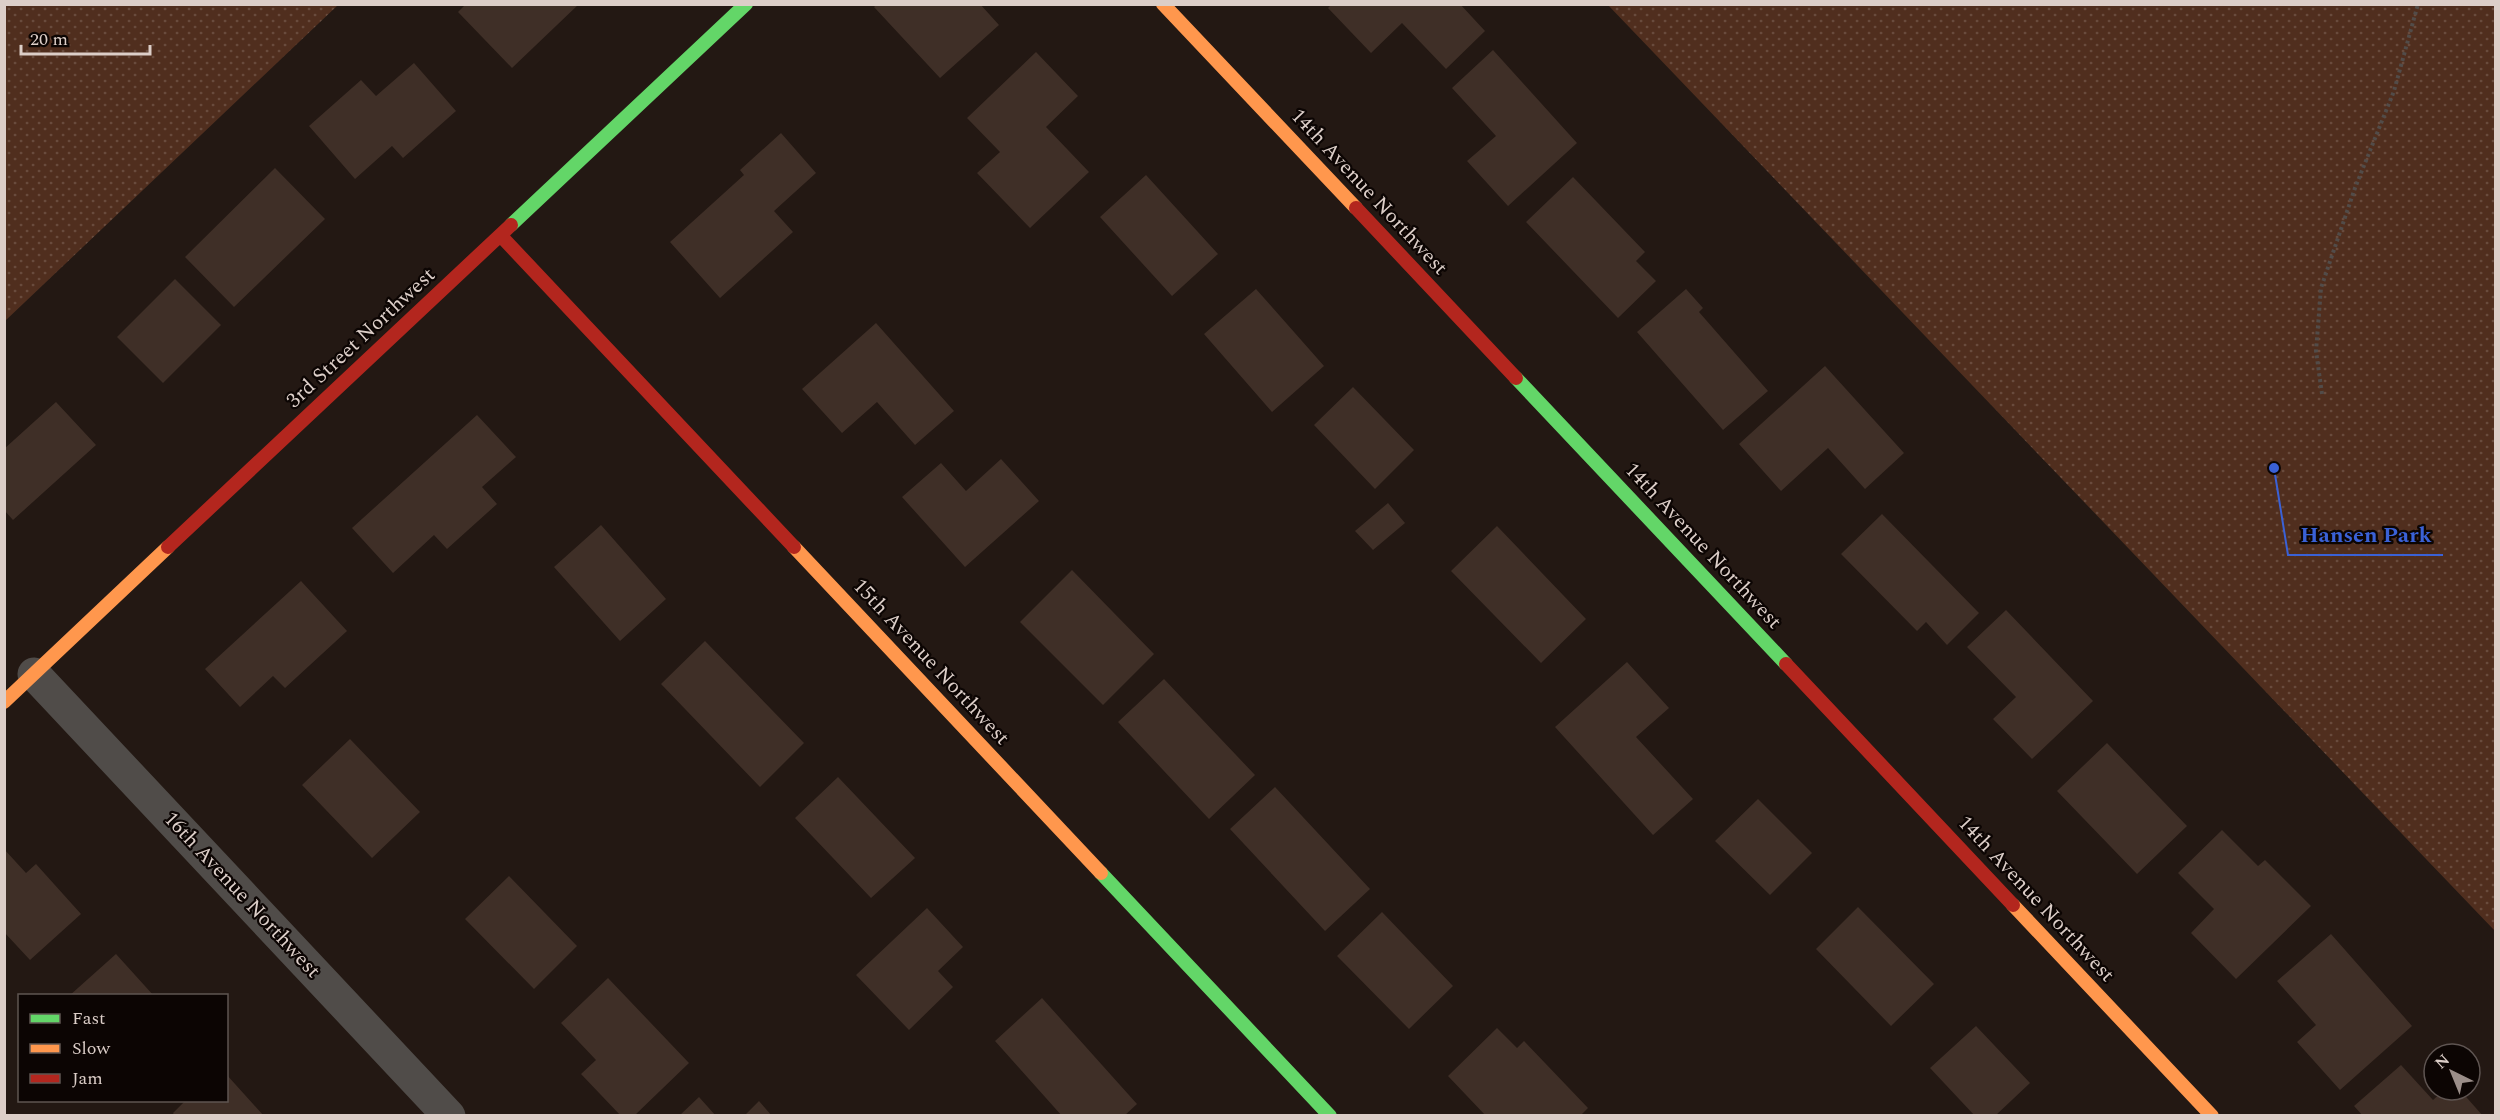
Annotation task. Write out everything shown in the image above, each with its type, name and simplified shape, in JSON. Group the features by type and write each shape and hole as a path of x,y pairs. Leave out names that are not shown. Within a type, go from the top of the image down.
{"street":[{"name":"3rd Street Northwest","path":"4,702 746,4"},
{"name":"14th Avenue Northwest","path":"1163,4 2212,1116"},
{"name":"15th Avenue Northwest","path":"501,236 1330,1116"},
{"name":"16th Avenue Northwest","path":"34,674 449,1116"}],"path":[{"path":"2322,394 2316,351 2321,288 2355,188 2394,91 2418,4"}],"shaded area":[{"path":"5,4 338,4 338,5 5,321"},
{"path":"1608,5 2495,5 2495,931"}],"building":[{"path":"466,4 579,4 512,68 458,12"},
{"path":"877,4 980,4 999,25 940,78 874,7"},
{"path":"1332,4 1460,4 1485,31 1446,69 1402,23 1371,53 1328,8"},
{"path":"1493,50 1577,143 1508,206 1467,161 1496,136 1452,88"},
{"path":"1036,52 1078,96 1046,127 1089,172 1030,228 977,173 1000,152 967,118"},
{"path":"414,63 456,111 403,158 392,146 355,179 309,126 361,80 376,96"},
{"path":"781,133 816,173 774,211 793,232 720,298 670,242 744,175 740,170"},
{"path":"275,168 325,219 234,307 185,257"},
{"path":"1146,175 1218,254 1172,296 1100,217"},
{"path":"1573,177 1645,252 1636,261 1656,281 1618,318 1526,222"},
{"path":"175,279 221,325 163,383 117,337"},
{"path":"1256,289 1324,366 1272,412 1204,334"},
{"path":"1686,289 1703,308 1699,312 1768,391 1723,430 1637,332"},
{"path":"876,323 954,411 915,445 877,402 842,433 802,389"},
{"path":"1825,366 1904,453 1865,489 1828,448 1781,491 1739,444"},
{"path":"1353,387 1414,450 1375,489 1314,425"},
{"path":"56,402 96,445 13,520 4,510 4,449"},
{"path":"477,415 516,457 482,487 497,504 447,549 434,535 393,573 352,528"},
{"path":"1001,459 1039,501 965,567 902,497 941,463 966,491"},
{"path":"1388,503 1405,523 1373,550 1355,531"},
{"path":"1882,514 1979,613 1947,645 1926,622 1917,631 1841,554"},
{"path":"601,525 666,599 620,641 554,567"},
{"path":"1497,526 1586,619 1541,663 1451,571"},
{"path":"1072,570 1154,654 1103,705 1020,622"},
{"path":"301,581 347,631 285,688 273,676 240,707 205,669"},
{"path":"2006,610 2093,701 2032,759 1993,719 2016,697 1967,647"},
{"path":"705,641 804,743 760,787 661,684"},
{"path":"1627,662 1669,708 1636,737 1693,799 1653,835 1555,727"},
{"path":"1164,679 1255,775 1209,819 1118,722"},
{"path":"350,739 420,812 372,858 302,785"},
{"path":"2107,743 2187,826 2137,874 2057,791"},
{"path":"838,777 915,858 871,898 795,818"},
{"path":"1275,787 1370,889 1325,931 1230,829"},
{"path":"1758,799 1812,853 1770,895 1715,841"},
{"path":"2222,830 2258,866 2265,860 2311,906 2236,979 2191,933 2214,909 2178,873"},
{"path":"4,849 26,873 36,864 81,914 30,960 4,932"},
{"path":"509,876 577,946 534,989 465,919"},
{"path":"1858,907 1934,984 1891,1026 1816,949"},
{"path":"927,908 963,947 938,971 953,987 909,1030 856,975"},
{"path":"1382,912 1453,986 1409,1029 1337,956"},
{"path":"2331,934 2412,1026 2340,1090 2297,1042 2316,1025 2277,981"},
{"path":"116,954 152,994 71,994"},
{"path":"608,978 689,1063 634,1116 621,1116 581,1074 596,1060 561,1023"},
{"path":"1042,998 1137,1104 1124,1116 1062,1116 995,1041"},
{"path":"1976,1026 2030,1083 1995,1116 1975,1116 1930,1068"},
{"path":"1497,1028 1517,1048 1524,1041 1588,1108 1580,1116 1486,1116 1448,1076"},
{"path":"2401,1065 2422,1088 2422,1102 2471,1102 2483,1116 2363,1116 2354,1106"},
{"path":"228,1076 264,1116 175,1116 173,1113 184,1102 228,1102"},
{"path":"699,1097 716,1116 679,1116"},
{"path":"759,1101 772,1116 744,1116"}],"traffic: fast":[{"path":"511,225 746,4"},
{"path":"1516,378 1786,664"},
{"path":"1101,873 1330,1116"}],"traffic: slow":[{"path":"1163,4 1356,208"},
{"path":"4,702 168,547"},
{"path":"794,547 1101,873"},
{"path":"2013,905 2212,1116"}],"traffic: jam":[{"path":"1356,208 1516,378"},
{"path":"168,547 511,225"},
{"path":"501,236 794,547"},
{"path":"1786,664 2013,905"}],"place":[{"name":"Hansen Park","path":"2274,468"}]}
